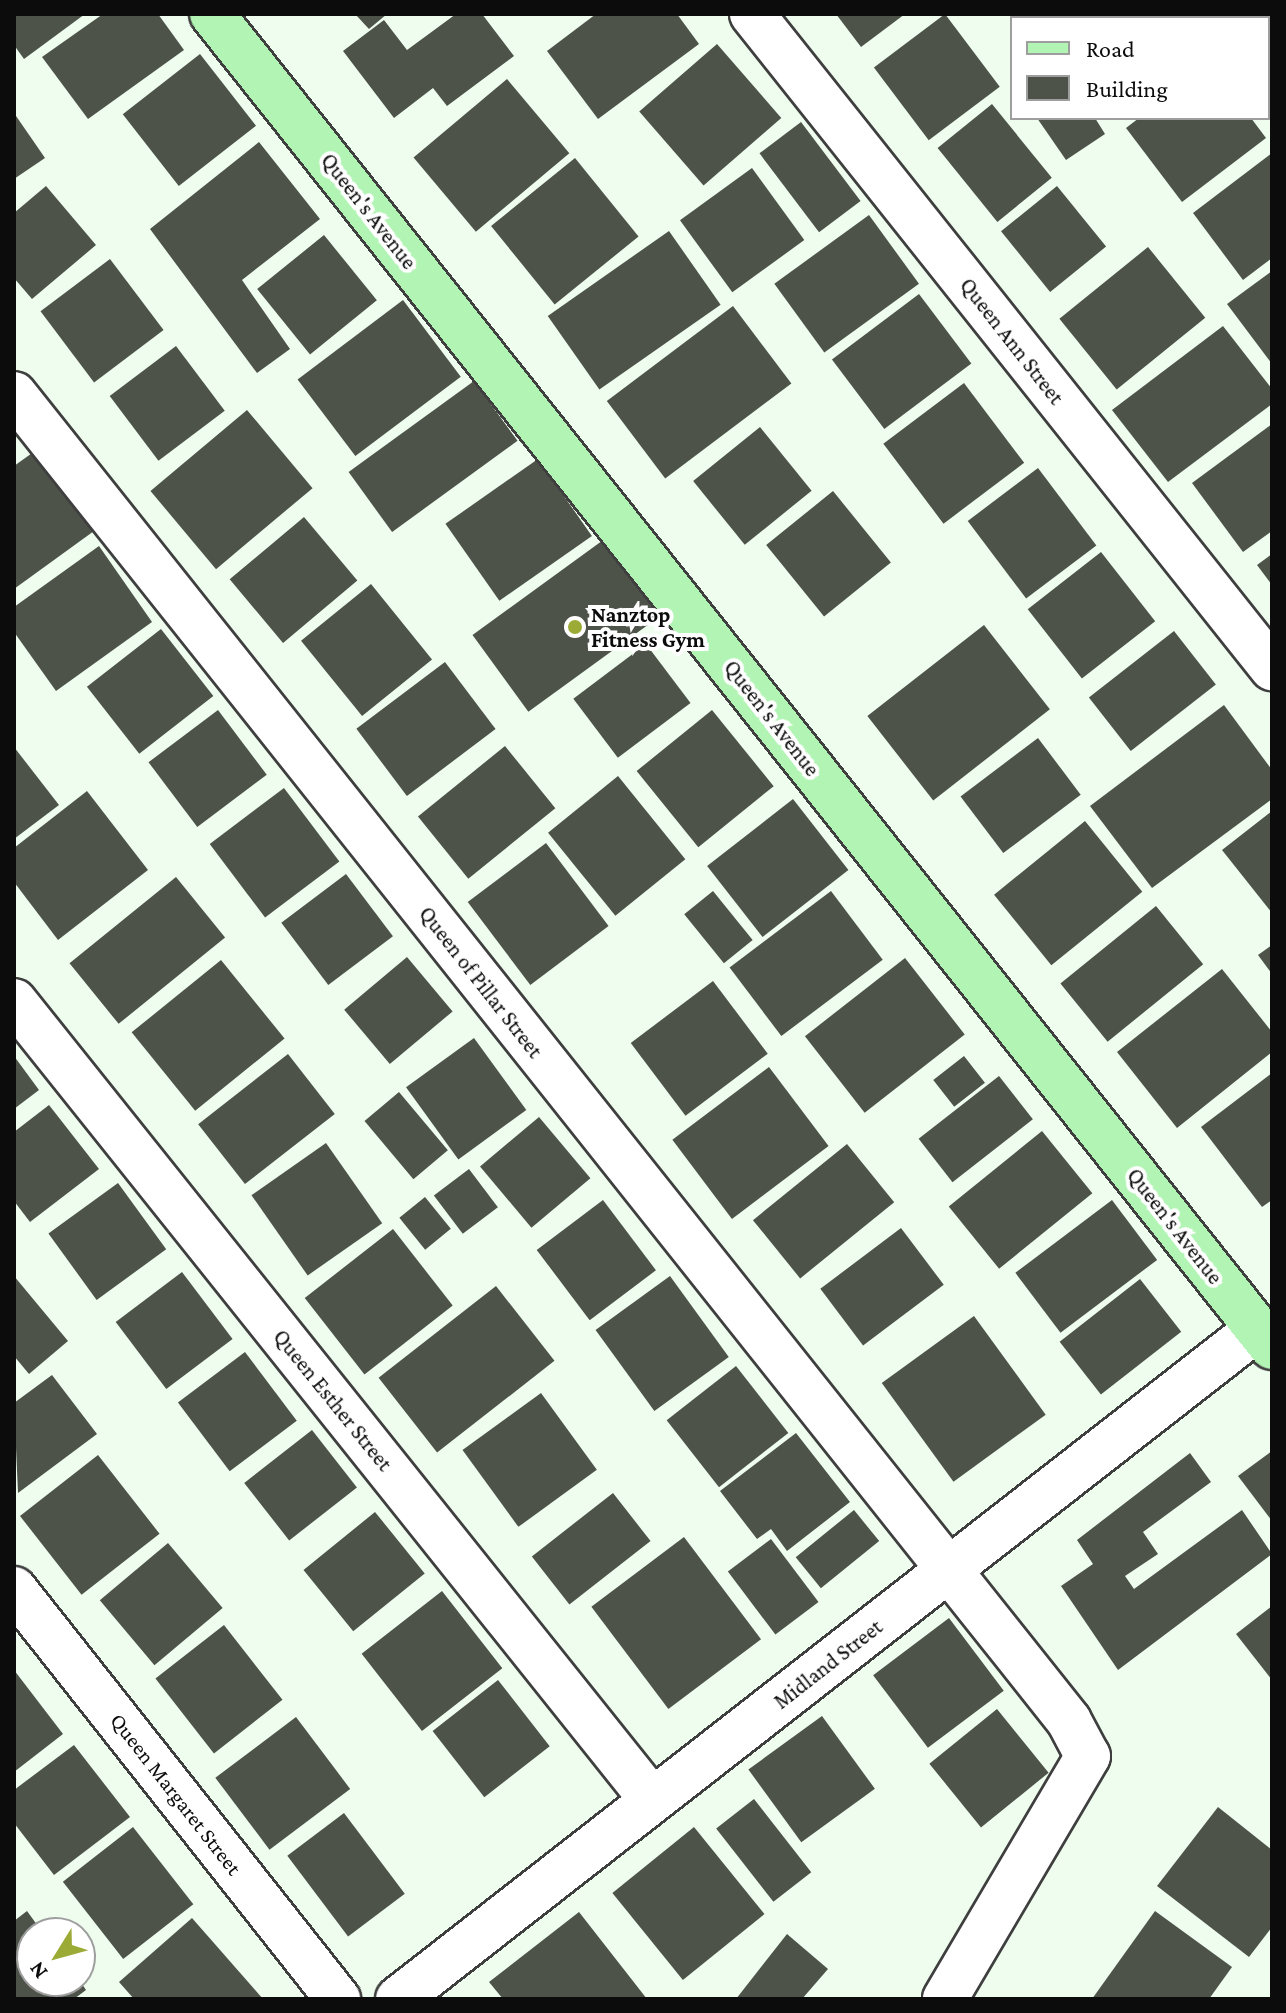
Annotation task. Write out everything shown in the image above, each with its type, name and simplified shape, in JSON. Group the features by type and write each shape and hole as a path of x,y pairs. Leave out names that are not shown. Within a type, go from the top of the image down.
{"street":[{"name":"Queen's Avenue","path":"212,14 1265,1338"},
{"name":"Queen Ann Street","path":"752,14 1272,668"},
{"name":"Queen of Pillar Street","path":"14,394 1069,1721 1088,1756 945,1999"},
{"name":"Queen Esther Street","path":"14,1001 652,1800"},
{"name":"Midland Street","path":"398,1999 949,1570 1265,1338"},
{"name":"Queen Margaret Street","path":"14,1589 338,1999"}],"building":[{"path":"14,14 85,14 24,59 14,45"},
{"path":"103,14 158,14 184,50 88,119 42,57"},
{"path":"355,14 387,14 369,29"},
{"path":"456,14 482,14 514,56 447,106 433,88 394,118 343,51 384,20 407,50"},
{"path":"596,14 677,14 699,44 598,119 547,51"},
{"path":"836,14 905,14 861,47"},
{"path":"945,14 1000,87 929,140 874,68"},
{"path":"1108,14 1171,14 1171,16"},
{"path":"717,44 781,118 704,186 639,112"},
{"path":"200,54 256,126 179,186 123,114"},
{"path":"507,79 569,153 476,232 414,157"},
{"path":"992,104 1052,178 997,222 938,148"},
{"path":"14,113 45,158 14,179"},
{"path":"1038,120 1096,120 1105,134 1066,160"},
{"path":"1136,120 1252,120 1266,138 1182,202 1126,128"},
{"path":"801,122 861,201 819,232 759,153"},
{"path":"259,142 320,219 242,280 290,349 257,373 150,229"},
{"path":"1272,153 1272,258 1243,280 1193,213"},
{"path":"575,158 639,236 555,304 491,226"},
{"path":"752,168 804,240 732,292 680,220"},
{"path":"46,186 96,245 32,299 14,278 14,213"},
{"path":"1057,186 1106,247 1050,292 1001,231"},
{"path":"869,215 919,284 824,353 774,284"},
{"path":"669,231 721,305 599,390 548,316"},
{"path":"324,235 377,300 310,354 257,289"},
{"path":"1148,247 1205,318 1117,389 1059,319"},
{"path":"110,259 164,330 94,382 41,311"},
{"path":"1272,271 1272,364 1227,304"},
{"path":"919,294 971,363 884,429 832,360"},
{"path":"403,300 461,377 355,456 298,379"},
{"path":"733,306 791,383 665,479 607,401"},
{"path":"1223,326 1272,389 1272,404 1168,482 1112,410"},
{"path":"176,346 225,411 158,461 110,396"},
{"path":"474,381 517,441 392,532 349,472"},
{"path":"964,383 1024,463 944,524 883,444"},
{"path":"247,410 313,488 216,569 150,491"},
{"path":"1272,424 1272,531 1243,552 1192,483"},
{"path":"760,427 812,491 745,545 693,481"},
{"path":"35,451 94,531 14,589 14,466"},
{"path":"538,459 592,536 499,601 445,524"},
{"path":"1038,468 1096,545 1026,598 968,521"},
{"path":"833,491 891,562 824,617 766,545"},
{"path":"304,517 357,581 283,643 230,579"},
{"path":"606,538 662,615 528,712 473,635"},
{"path":"99,546 152,622 56,691 14,632 14,607"},
{"path":"1101,552 1155,621 1082,679 1028,609"},
{"path":"1272,554 1272,585 1257,565"},
{"path":"371,584 432,659 362,716 301,641"},
{"path":"984,625 1050,709 933,800 867,716"},
{"path":"161,629 213,696 139,754 87,687"},
{"path":"1174,631 1216,685 1131,751 1089,697"},
{"path":"646,644 691,703 618,758 573,699"},
{"path":"445,662 496,729 407,796 356,729"},
{"path":"1224,705 1272,770 1272,799 1152,888 1090,806"},
{"path":"218,710 267,775 197,827 149,762"},
{"path":"712,710 774,786 698,847 637,771"},
{"path":"1038,738 1081,795 1003,853 961,796"},
{"path":"505,746 555,808 468,879 418,816"},
{"path":"14,747 59,805 14,839"},
{"path":"618,776 685,859 615,916 548,833"},
{"path":"284,788 339,861 265,917 210,844"},
{"path":"87,791 148,870 58,940 14,882 14,848"},
{"path":"793,799 848,870 763,937 707,866"},
{"path":"1272,811 1272,913 1222,850"},
{"path":"1085,821 1142,892 1051,965 994,895"},
{"path":"546,843 609,926 530,985 468,902"},
{"path":"346,874 393,936 328,985 281,923"},
{"path":"176,877 225,938 119,1024 70,963"},
{"path":"713,891 753,940 724,963 684,914"},
{"path":"831,891 883,960 781,1036 730,967"},
{"path":"1156,906 1203,964 1108,1042 1060,983"},
{"path":"1272,945 1272,974 1258,955"},
{"path":"407,957 453,1011 390,1064 344,1010"},
{"path":"905,958 965,1034 865,1113 805,1036"},
{"path":"221,960 285,1038 195,1111 132,1032"},
{"path":"1222,969 1272,1032 1272,1052 1177,1128 1117,1052"},
{"path":"713,981 768,1054 686,1116 631,1043"},
{"path":"474,1038 526,1110 458,1159 406,1087"},
{"path":"288,1054 335,1114 245,1184 198,1124"},
{"path":"14,1056 39,1090 14,1109"},
{"path":"964,1056 985,1083 954,1107 933,1080"},
{"path":"769,1067 829,1146 732,1219 672,1140"},
{"path":"1272,1073 1272,1200 1262,1207 1201,1127"},
{"path":"999,1076 1033,1119 952,1182 919,1139"},
{"path":"399,1092 448,1150 413,1179 365,1121"},
{"path":"49,1105 99,1169 30,1222 14,1201 14,1132"},
{"path":"539,1117 590,1178 531,1228 480,1166"},
{"path":"1042,1131 1092,1193 999,1269 949,1207"},
{"path":"326,1143 382,1223 308,1275 251,1195"},
{"path":"847,1144 894,1202 800,1278 753,1220"},
{"path":"469,1169 498,1207 463,1234 434,1195"},
{"path":"118,1183 166,1249 97,1300 48,1234"},
{"path":"425,1197 451,1229 425,1250 399,1218"},
{"path":"603,1200 656,1270 590,1320 537,1250"},
{"path":"1112,1200 1157,1260 1061,1333 1015,1273"},
{"path":"901,1228 944,1285 863,1345 820,1289"},
{"path":"393,1229 453,1305 364,1374 305,1298"},
{"path":"182,1272 233,1339 166,1389 116,1322"},
{"path":"14,1276 68,1341 29,1374 14,1356"},
{"path":"670,1276 729,1357 654,1411 596,1330"},
{"path":"1140,1279 1181,1332 1101,1395 1060,1342"},
{"path":"496,1286 554,1361 437,1453 379,1378"},
{"path":"974,1316 1046,1415 953,1482 882,1383"},
{"path":"245,1352 297,1421 230,1471 178,1403"},
{"path":"736,1366 788,1433 719,1487 667,1420"},
{"path":"52,1375 97,1434 18,1493 14,1403"},
{"path":"541,1393 597,1470 518,1527 463,1450"},
{"path":"312,1430 357,1488 289,1540 244,1483"},
{"path":"796,1433 850,1502 787,1551 771,1529 757,1539 720,1491"},
{"path":"1272,1451 1272,1521 1238,1476"},
{"path":"1190,1453 1211,1482 1143,1532 1158,1554 1125,1576 1134,1589 1242,1510 1272,1554 1118,1670 1061,1586 1093,1564 1077,1540"},
{"path":"98,1455 160,1534 82,1595 20,1516"},
{"path":"613,1493 651,1541 569,1604 532,1556"},
{"path":"854,1510 879,1541 821,1588 796,1557"},
{"path":"375,1512 425,1573 353,1631 304,1570"},
{"path":"684,1537 761,1639 668,1709 591,1607"},
{"path":"771,1539 819,1602 775,1635 728,1571"},
{"path":"168,1543 223,1608 154,1665 100,1600"},
{"path":"442,1591 502,1668 422,1731 362,1654"},
{"path":"1272,1606 1272,1680 1236,1634"},
{"path":"949,1618 1004,1691 928,1748 873,1675"},
{"path":"224,1625 282,1700 214,1753 155,1679"},
{"path":"14,1670 63,1734 14,1772"},
{"path":"498,1680 550,1746 484,1797 433,1731"},
{"path":"997,1709 1049,1773 981,1827 929,1764"},
{"path":"822,1716 875,1789 801,1842 748,1769"},
{"path":"296,1717 350,1789 270,1850 215,1778"},
{"path":"74,1745 130,1817 54,1875 14,1823 14,1790"},
{"path":"754,1799 811,1872 773,1902 716,1829"},
{"path":"1218,1807 1272,1850 1272,1927 1249,1957 1157,1886"},
{"path":"344,1813 405,1894 348,1936 287,1856"},
{"path":"133,1827 193,1904 123,1959 96,1924 96,1917 90,1917 63,1882"},
{"path":"694,1827 764,1914 683,1980 612,1893"},
{"path":"1155,1911 1232,1967 1209,1999 1092,1999"},
{"path":"579,1912 647,1999 503,1999 489,1982"},
{"path":"192,1918 263,1999 134,1999 119,1982"},
{"path":"16,1919 16,1997 77,1997 14,1999"},
{"path":"787,1934 828,1969 802,1999 736,1999"}],"place":[{"name":"Nanztop Fitness Gym","path":"575,627"}]}
